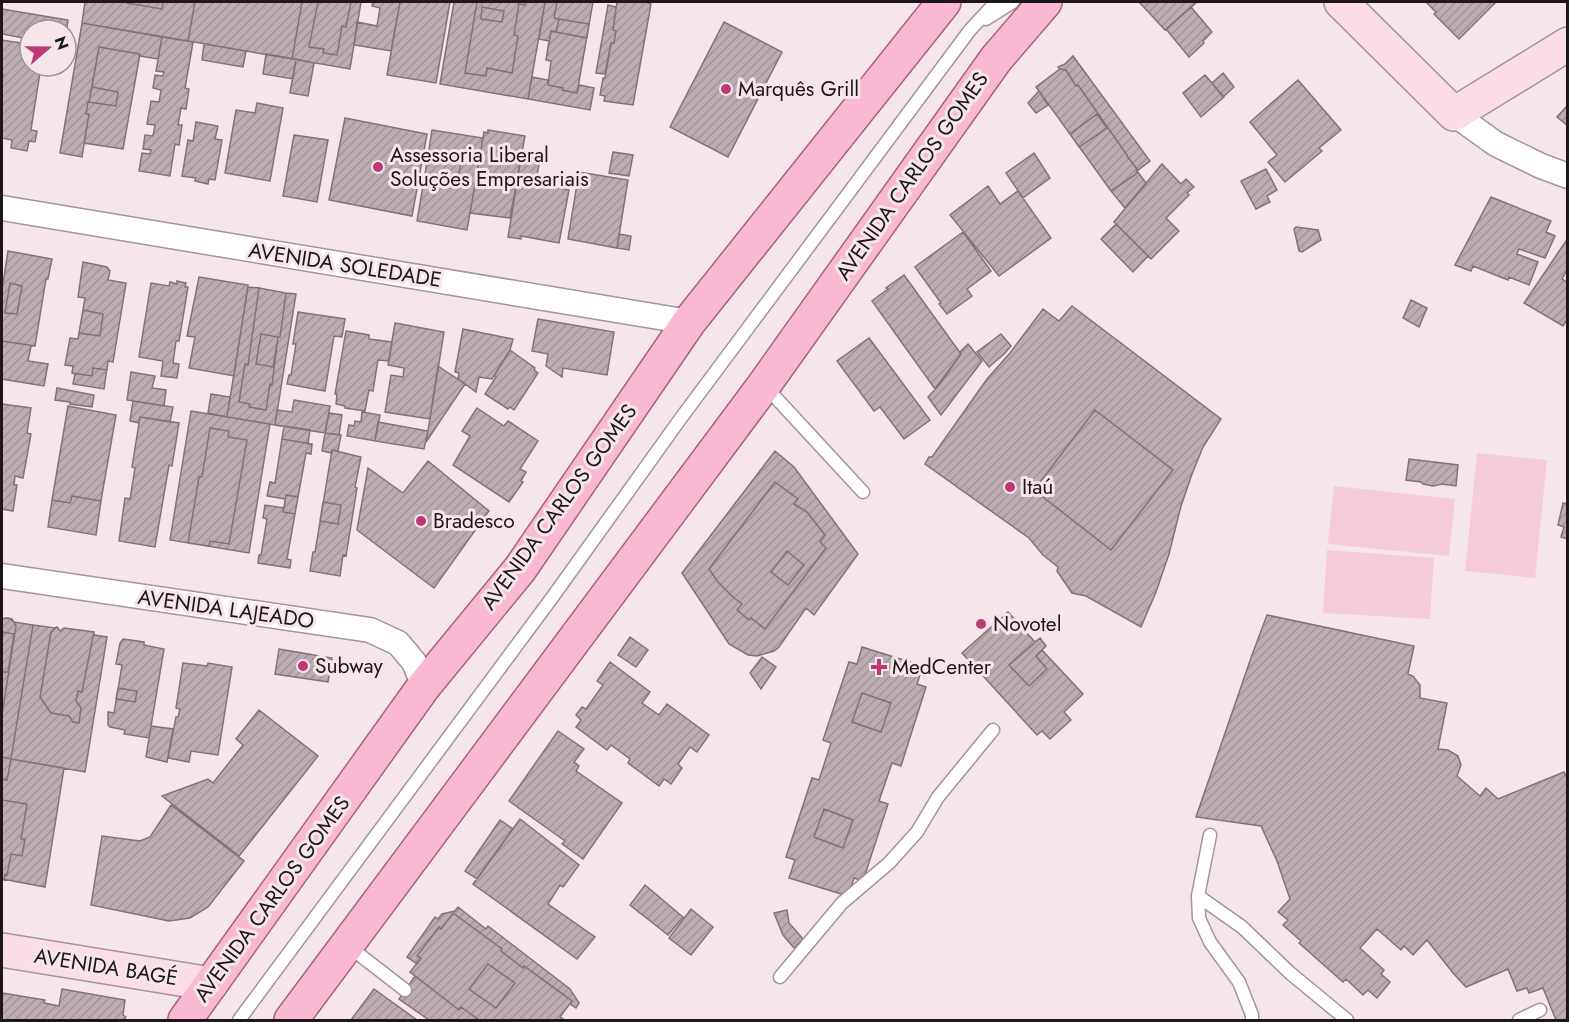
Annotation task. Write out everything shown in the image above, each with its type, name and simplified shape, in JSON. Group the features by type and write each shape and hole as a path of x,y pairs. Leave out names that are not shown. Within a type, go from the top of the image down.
{"main road":[{"name":"AVENIDA CARLOS GOMES","path":"185,1020 424,686 520,569 689,322 945,2"},
{"name":"AVENIDA CARLOS GOMES","path":"291,1020 764,385 996,59 1045,2"}],"street":[{"path":"1341,2 1454,114 1496,144 1541,166 1568,176"},
{"path":"1454,114 1568,44"},
{"name":"AVENIDA SOLEDADE","path":"2,208 689,322"},
{"name":"AVENIDA LAJEADO","path":"2,576 370,630 398,643 414,662 424,686"},
{"name":"AVENIDA BAGÉ","path":"2,950 211,984"}],"lane":[{"path":"239,1020 547,604 688,409 970,30 996,2"},
{"path":"970,30 1013,2"},
{"path":"764,385 863,492"},
{"path":"780,976 842,903 889,863 917,832 938,797 993,730"},
{"path":"1210,835 1198,896 1199,918 1210,942 1239,982 1252,1020"},
{"path":"1198,896 1242,927 1290,974 1347,1020"},
{"path":"347,945 405,990"},
{"path":"1519,1020 1540,1010"}],"shaded area":[{"path":"1477,453 1547,460 1535,578 1465,571"},
{"path":"1334,486 1455,499 1449,556 1328,544"},
{"path":"1327,550 1434,558 1430,619 1323,613"}],"building":[{"path":"85,2 195,2 188,41 82,23"},
{"path":"127,2 163,2 162,9"},
{"path":"195,2 302,2 292,59 188,41"},
{"path":"302,2 361,2 350,69 292,59"},
{"path":"318,2 351,2 346,27 342,26 337,55 323,53 324,49 309,47"},
{"path":"373,2 400,2 391,51 354,45 357,22 377,26 380,8 372,6"},
{"path":"400,2 450,2 436,83 387,75"},
{"path":"454,2 477,2 465,73 486,76 487,68 512,73 518,36 514,35 519,4 545,2 528,99 440,84"},
{"path":"477,2 525,2 525,5 519,4 514,35 518,36 512,73 487,68 486,76 465,73"},
{"path":"545,2 593,2 577,93 548,85 551,61 546,60 549,41 539,39"},
{"path":"557,2 593,2 577,93 548,85 551,61 546,60 551,31 556,32 559,19 554,18"},
{"path":"617,2 648,2 651,4 633,105 604,101 605,96 600,95 611,43 614,43 616,31 613,30"},
{"path":"1139,2 1197,2 1165,30"},
{"path":"1426,2 1496,2 1459,39 1434,14 1436,12"},
{"path":"608,5 616,7 613,30 616,31 614,43 611,43 605,74 596,73"},
{"path":"482,7 504,11 502,22 481,19"},
{"path":"1191,7 1212,32 1189,57 1166,29"},
{"path":"2,9 56,18 18,18 18,37 2,34"},
{"path":"559,19 589,24 587,38 556,32"},
{"name":"Marquês Grill","path":"724,22 782,52 728,157 670,127"},
{"path":"82,23 162,37 158,59 99,47 86,114 89,114 82,157 60,153 73,78 78,78 78,47"},
{"path":"162,37 193,42 185,88 189,89 186,109 181,108 178,125 182,125 179,145 175,144 170,176 139,171 142,153 150,154 151,150 143,149 145,135 153,136 155,125 147,124 151,101 159,102 161,90 153,88 155,75 163,76 164,72 156,71"},
{"path":"2,40 18,42 18,78 39,78 31,130 37,131 35,142 29,141 27,151 11,148 12,140 2,138"},
{"path":"204,44 246,51 243,67 202,60"},
{"path":"99,47 140,54 123,149 84,143 89,114 86,114 88,102 116,106 118,92 92,87"},
{"path":"266,54 296,59 293,79 263,74"},
{"path":"1073,56 1150,161 1137,171 1146,183 1125,208 1111,191 1136,174 1137,169 1078,85 1076,86 1066,70 1058,67"},
{"path":"296,59 314,63 308,96 290,93"},
{"path":"1060,69 1066,70 1076,86 1078,85 1137,169 1136,174 1111,191 1036,87"},
{"path":"1223,73 1234,87 1223,97 1212,83"},
{"path":"1205,75 1224,97 1201,117 1183,93"},
{"path":"532,77 548,80 548,85 577,93 579,85 594,88 590,110 528,99"},
{"path":"1298,80 1341,130 1319,148 1322,151 1285,182 1268,162 1277,155 1250,122"},
{"path":"92,87 118,92 116,106 89,102"},
{"path":"1039,91 1048,105 1036,113 1028,103"},
{"path":"257,103 283,108 270,181 225,173 236,110 255,113"},
{"path":"1568,105 1568,126 1557,117"},
{"path":"1097,114 1107,128 1079,147 1070,134"},
{"name":"Assessoria Liberal Soluções Empresariais","path":"345,118 427,134 412,216 329,200"},
{"path":"196,122 218,126 215,139 222,140 215,180 209,179 208,184 195,181 196,178 182,176 188,140 193,141"},
{"path":"432,130 483,138 479,161 462,158 458,179 425,174"},
{"path":"488,130 525,136 510,218 470,213 484,132 488,133"},
{"path":"294,135 328,140 317,202 283,196"},
{"path":"522,152 541,155 536,180 544,182 543,185 569,190 559,243 521,236 521,239 508,237"},
{"path":"613,152 633,155 629,176 609,173"},
{"path":"1034,153 1050,178 1023,198 1006,173"},
{"path":"462,158 479,161 467,230 417,221 425,174 458,179"},
{"path":"1162,164 1181,184 1186,179 1194,187 1166,218 1179,231 1151,259 1114,222"},
{"path":"1266,169 1277,190 1267,196 1270,202 1256,209 1241,181"},
{"path":"579,172 628,180 617,248 568,239"},
{"path":"988,186 1000,204 1018,191 1051,238 999,276 950,215"},
{"path":"1491,197 1551,221 1546,232 1555,236 1545,258 1519,249 1517,254 1538,262 1529,285 1509,277 1508,280 1473,266 1471,271 1455,265"},
{"path":"1116,224 1148,256 1133,272 1101,239"},
{"path":"1296,227 1318,230 1321,240 1302,252 1299,251 1294,229"},
{"path":"963,232 991,271 967,289 972,296 947,314 915,267"},
{"path":"619,234 631,236 629,250 617,248"},
{"path":"1568,238 1568,272 1562,279 1568,283 1568,318 1563,326 1524,303"},
{"path":"8,251 52,259 48,279 46,279 35,346 2,341 2,290"},
{"path":"8,251 52,259 48,279 46,279 35,346 31,346 28,361 48,364 44,386 2,379 2,290"},
{"path":"83,262 107,267 110,271 108,280 126,283 113,362 108,361 104,389 73,384 75,374 72,373 73,366 65,365 70,338 78,339 85,298 78,297"},
{"path":"83,262 107,267 110,271 108,280 126,283 113,362 108,361 107,370 93,368 92,376 72,373 73,366 65,365 70,338 78,339 85,298 78,297"},
{"path":"904,275 961,354 935,389 872,301"},
{"path":"199,277 248,285 234,376 189,368 195,337 187,336"},
{"path":"177,281 186,283 185,287 188,287 173,363 179,364 177,378 161,376 163,361 139,357 151,283 169,286 170,282 177,284"},
{"path":"10,283 22,286 17,314 5,313"},
{"path":"248,287 259,288 248,365 245,364 239,402 250,404 249,407 266,410 286,293 296,294 275,425 227,417"},
{"path":"259,288 286,293 266,410 249,407 250,404 239,402 245,364 248,365"},
{"path":"1411,300 1427,308 1419,327 1403,318"},
{"path":"1072,306 1221,419 1203,447 1192,474 1169,554 1141,627 1086,596 1072,593 1057,571 1058,567 1043,555 1029,538 925,464 987,379 1043,309 1059,321"},
{"path":"83,310 103,314 100,336 79,333"},
{"path":"298,312 345,319 342,337 334,336 325,391 287,384 289,375 291,375 296,344 293,344"},
{"path":"538,319 614,332 607,375 563,368 562,377 546,366 548,354 532,351"},
{"path":"395,323 444,332 430,419 385,412 391,375 403,377 404,368 388,365"},
{"path":"463,329 513,339 510,350 492,379 479,377 476,392 458,379 459,373 455,372"},
{"path":"346,331 369,335 369,339 392,342 389,361 378,360 373,391 369,390 365,411 336,404 337,394 335,394"},
{"path":"261,334 278,337 273,367 256,364"},
{"path":"1001,334 1011,346 989,367 977,352"},
{"path":"869,338 930,420 904,439 880,407 874,411 837,361"},
{"path":"968,344 982,361 941,415 928,397"},
{"path":"510,350 535,368 534,370 538,373 514,410 510,407 508,409 485,394"},
{"path":"438,366 465,384 426,442 428,431"},
{"path":"131,372 155,376 152,388 166,390 164,406 127,400"},
{"path":"57,388 94,395 92,407 55,400"},
{"path":"211,394 230,397 227,417 208,413"},
{"path":"294,400 330,406 325,433 275,425 277,410 292,412"},
{"path":"133,401 173,407 170,422 140,417 139,423 130,421"},
{"path":"2,404 31,408 27,433 31,434 23,478 15,476 14,485 17,485 13,511 2,509"},
{"path":"68,406 116,415 101,501 72,496 70,503 52,500"},
{"path":"477,408 504,426 508,421 538,441 520,469 526,472 521,481 523,482 509,502 453,465 470,436 462,431"},
{"path":"1095,410 1173,470 1111,550 1034,490"},
{"path":"191,411 270,424 249,553 170,540"},
{"path":"362,412 380,415 375,441 347,436 349,425 354,426 355,421 361,422"},
{"path":"329,413 342,415 339,435 325,433"},
{"path":"140,417 179,423 172,466 169,465 155,547 119,541 125,498 130,499 135,468 132,467"},
{"path":"378,422 428,431 424,449 375,441"},
{"path":"284,426 310,430 308,444 312,444 311,454 306,453 287,559 291,560 290,568 258,563 267,519 263,518 265,505 284,508 285,503 285,499 267,496 270,482 275,483"},
{"path":"210,428 229,431 228,437 247,440 229,544 210,541 209,546 188,543"},
{"path":"325,433 341,435 338,451 332,450 332,453 322,451"},
{"path":"282,439 312,444 311,454 306,453 287,559 291,560 290,568 258,563 267,519 263,518 265,505 284,508 285,503 285,499 267,496 270,482 275,483"},
{"path":"332,450 361,457 346,556 343,555 340,576 310,571"},
{"path":"775,451 794,467 858,554 814,615 806,608 779,647 774,651 757,656 748,655 729,644 682,573"},
{"path":"1409,459 1458,465 1456,486 1442,484 1433,486 1406,480"},
{"name":"Bradesco","path":"428,461 489,511 434,588 357,530 368,468 403,493"},
{"path":"775,482 798,499 794,504 807,512 825,535 820,542 826,548 765,629 737,610 742,604 718,582 709,569"},
{"path":"286,495 298,497 295,514 283,512"},
{"path":"72,496 101,501 96,535 48,527 52,500 70,503"},
{"path":"323,502 341,505 338,524 320,521"},
{"path":"1563,503 1568,504 1568,539 1561,537 1564,527 1558,525"},
{"path":"787,551 804,565 788,585 771,572"},
{"path":"1008,612 1035,642 1040,638 1046,646 1042,650 1083,694 1064,712 1071,720 1050,739 1042,731 1037,735 962,653"},
{"path":"1267,615 1414,646 1408,674 1413,676 1420,685 1420,698 1447,703 1438,749 1448,750 1458,756 1461,765 1457,776 1480,796 1486,788 1498,799 1564,772 1568,780 1568,1020 1556,1020 1543,988 1529,993 1527,988 1517,991 1508,969 1466,987 1427,940 1413,955 1404,946 1401,950 1377,929 1360,948 1384,970 1381,974 1390,982 1377,998 1368,990 1363,995 1346,979 1343,982 1299,943 1301,941 1283,925 1288,920 1278,912 1290,899 1277,861 1261,826 1196,817"},
{"path":"5,618 33,625 11,759 2,757 2,620"},
{"path":"12,619 16,626 2,715 2,620"},
{"path":"33,625 57,627 60,631 64,628 94,632 94,635 107,637 85,772 11,759"},
{"path":"57,627 60,631 64,628 94,632 82,692 78,691 76,701 81,708 79,723 73,722 69,716 51,713 40,697 51,632"},
{"path":"3,632 14,634 8,672 2,672"},
{"path":"630,637 648,650 636,667 618,655"},
{"path":"1040,638 1046,646 1036,656 1047,669 1029,686 1009,665"},
{"path":"123,639 144,642 144,645 164,649 149,738 124,734 125,730 108,725 108,712 114,713 122,665 116,664 120,643"},
{"path":"862,647 923,666 917,684 926,687 901,766 892,763 879,801 888,804 863,881 854,878 848,896 789,878 795,860 786,857 812,778 819,780 831,743 823,740 849,662 857,664"},
{"name":"Subway","path":"279,649 332,658 328,682 275,674"},
{"path":"762,657 776,667 761,689 750,673"},
{"path":"610,662 650,692 642,703 659,715 667,704 709,735 697,752 690,747 678,764 682,768 671,784 664,779 659,786 628,763 630,759 611,745 607,750 576,727 581,720 576,715 582,707 586,709 603,685 597,681"},
{"path":"183,663 207,666 208,663 232,667 218,755 191,751 189,762 168,758 176,717 180,709 176,708"},
{"path":"118,688 137,691 135,702 116,699"},
{"path":"862,693 891,703 881,732 852,722"},
{"path":"259,710 318,756 239,856 162,796 208,779 213,783 243,745 236,739"},
{"path":"151,726 173,729 167,762 146,757"},
{"path":"558,731 584,749 574,762 579,766 576,771 622,803 583,859 562,844 565,841 509,801"},
{"path":"2,757 11,759 7,780 2,779"},
{"path":"11,759 64,768 45,887 2,879 2,779 7,780"},
{"path":"2,800 27,804 21,839 25,839 22,856 11,854 4,880 2,879"},
{"path":"171,805 244,861 208,907 190,918 169,921 91,905 102,836 140,841 150,837"},
{"path":"824,809 853,820 843,848 814,837"},
{"path":"520,819 579,865 563,887 560,885 548,904 595,937 577,959 473,884"},
{"path":"500,820 513,829 477,879 465,871"},
{"path":"645,885 683,917 668,935 630,905"},
{"path":"458,907 486,929 488,926 570,989 579,1003 576,1008 570,1004 572,1001 524,966 523,968 501,951 502,949 453,913 417,956 421,958 417,964 407,957 435,917 438,919 442,914 455,911"},
{"path":"691,909 713,927 691,955 669,938"},
{"path":"787,910 789,923 803,939 794,948 783,935 774,913"},
{"path":"453,913 502,949 501,951 523,968 524,966 572,1001 560,1017 563,1020 479,1020 461,1007 459,1010 410,972 421,958 417,956"},
{"path":"488,964 515,983 496,1008 469,989"},
{"path":"415,976 459,1010 461,1007 479,1020 429,1020 399,999"},
{"path":"62,989 125,1000 123,1015 126,1017 123,1020 2,1020 2,993 45,1000 44,1003 59,1006"},
{"path":"374,989 417,1020 351,1020"}],"place":[{"name":"Marquês Grill","path":"726,89"},
{"name":"Assessoria Liberal Soluções Empresariais","path":"378,167"},
{"name":"Itaú","path":"1010,487"},
{"name":"Bradesco","path":"421,521"},
{"name":"Novotel","path":"981,624"},
{"name":"Subway","path":"303,666"},
{"name":"MedCenter","path":"879,667"}]}
